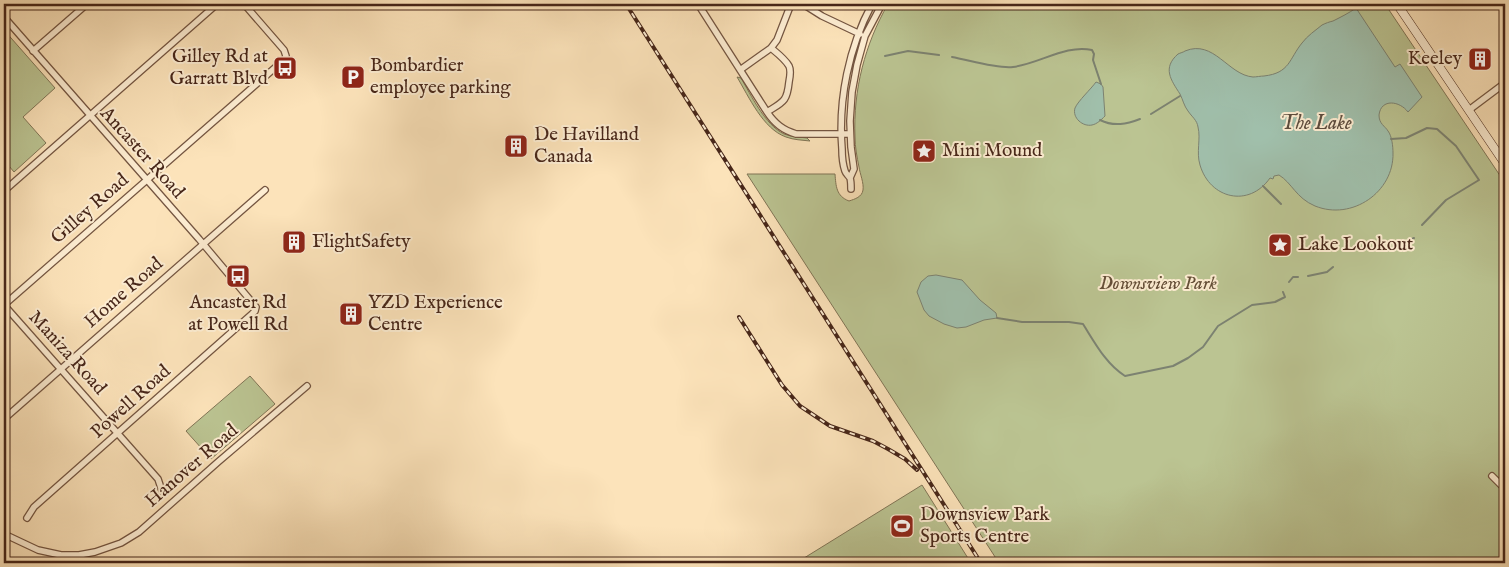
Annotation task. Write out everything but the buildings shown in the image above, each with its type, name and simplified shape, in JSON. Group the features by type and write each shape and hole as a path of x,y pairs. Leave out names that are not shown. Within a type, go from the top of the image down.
{"main road":[{"path":"1397,4 1505,164"}],"street":[{"path":"34,51 87,4"},
{"path":"4,191 217,4"},
{"name":"Gilley Road","path":"4,305 285,59 284,50 244,4"},
{"path":"698,4 775,123 796,134 850,134"},
{"path":"740,70 772,48 791,4"},
{"path":"802,4 822,16 865,36"},
{"path":"850,178 845,171 841,134 844,93 850,60 858,34 872,4"},
{"path":"851,189 850,178 854,169 850,134 852,92 865,36 882,4"},
{"name":"Ancaster Road","path":"4,17 254,303 256,309"},
{"path":"767,112 786,98 790,77 790,68 772,48"},
{"path":"1469,110 1505,83"},
{"name":"Home Road","path":"4,419 265,190"},
{"name":"Maniza Road","path":"4,305 158,479 162,492"},
{"name":"Powell Road","path":"28,518 34,507 256,309"},
{"name":"Hanover Road","path":"4,534 31,548 70,555 89,554 121,543 139,532 307,386"},
{"path":"1492,476 1505,488"}],"green space":[{"name":"Downsview Park","path":"888,4 1385,4 1505,183 1505,563 999,563 747,174 835,174 837,190 841,196 849,201 861,194 863,184 855,141 858,85 867,51"},
{"path":"4,30 55,88 23,117 46,143 14,172 4,160"},
{"path":"737,77 741,78 759,109 777,130 787,135 807,138 810,141 786,137 770,127 757,112"},
{"path":"250,376 275,404 211,459 186,431"},
{"name":"Downsview Park Sports Centre","path":"922,485 971,563 796,563 914,490"}],"water":[{"name":"The Lake","path":"1356,8 1395,67 1400,64 1422,97 1408,112 1400,105 1391,103 1383,106 1380,110 1380,121 1388,131 1393,153 1391,167 1379,191 1368,200 1356,206 1343,210 1329,210 1315,206 1303,199 1279,175 1274,176 1273,179 1270,178 1252,193 1241,196 1231,196 1212,186 1205,177 1200,165 1197,125 1185,107 1171,79 1169,69 1173,59 1185,51 1204,50 1213,53 1244,75 1253,77 1273,74 1279,72 1288,64 1304,40 1314,31"},
{"path":"1096,82 1103,87 1105,116 1099,122 1085,125 1075,115 1075,108"},
{"path":"936,275 962,280 980,300 996,313 997,318 957,328 929,316 924,310 917,292 921,282 928,276"}],"waterway":[{"path":"952,57 991,66 1013,67 1062,52 1082,49 1092,50 1094,54 1093,60 1101,84"},
{"path":"885,56 908,51 939,55"},
{"path":"1151,114 1180,96"},
{"path":"1100,120 1110,124 1120,124 1140,119"},
{"path":"1391,139 1406,138 1427,128 1437,129 1456,146 1479,180 1446,200 1422,225"},
{"path":"1263,186 1281,204"},
{"path":"1406,242 1414,238"},
{"path":"1308,276 1327,272 1333,267"},
{"path":"1289,282 1293,277 1298,277"},
{"path":"997,318 1022,322 1069,322 1083,324 1107,359 1125,376 1173,366 1203,347 1218,326 1252,305 1275,302 1285,297 1283,292"}],"railway":[{"path":"626,4 981,563"},
{"path":"739,317 782,385 800,406 830,426 873,441 888,449 905,459 917,470"}],"place":[{"name":"Keeley","path":"1480,59"},
{"name":"Gilley Rd at Garratt Blvd","path":"285,68"},
{"name":"Bombardier employee parking","path":"353,77"},
{"name":"De Havilland Canada","path":"516,146"},
{"name":"Mini Mound","path":"924,151"},
{"name":"FlightSafety","path":"294,242"},
{"name":"Lake Lookout","path":"1280,245"},
{"name":"Ancaster Rd at Powell Rd","path":"238,276"},
{"name":"YZD Experience Centre","path":"351,314"},
{"name":"Downsview Park Sports Centre","path":"902,526"}]}
